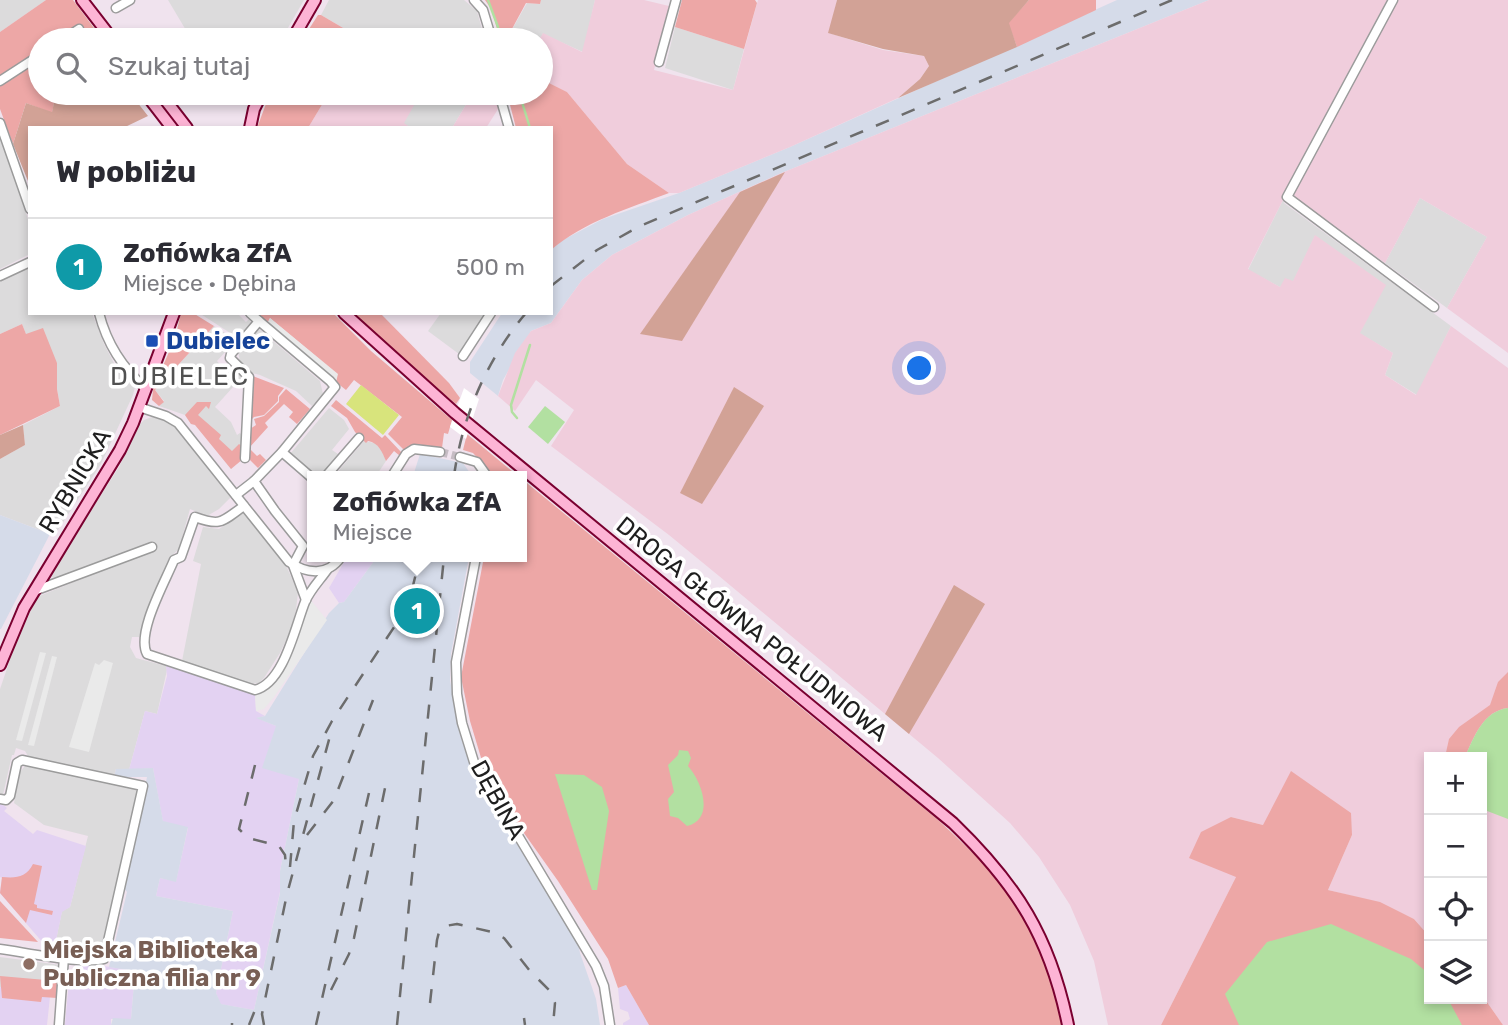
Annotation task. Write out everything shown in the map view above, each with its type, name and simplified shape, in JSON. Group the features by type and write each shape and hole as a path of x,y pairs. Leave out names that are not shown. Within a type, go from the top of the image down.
{"main road":[{"path":"82,0 104,28"},
{"path":"299,28 315,0"},
{"path":"154,105 170,126"},
{"path":"169,105 185,126"},
{"path":"250,126 258,105"},
{"name":"RYBNICKA","path":"0,665 15,625 120,450 173,315"},
{"name":"DROGA GŁÓWNA POŁUDNIOWA","path":"346,315 438,399 526,471"},
{"name":"DROGA GŁÓWNA POŁUDNIOWA","path":"527,472 915,790 967,837 1000,872 1035,926 1049,957 1068,1025"}],"street":[{"path":"117,8 130,0"},
{"path":"474,0 484,10 489,28"},
{"path":"659,62 676,0"},
{"path":"1393,0 1287,198 1434,307"},
{"path":"0,81 28,63"},
{"path":"502,105 508,126"},
{"path":"0,123 28,203"},
{"path":"0,276 28,263"},
{"path":"100,315 109,345 128,372 146,389"},
{"path":"236,495 282,452 335,387 252,315"},
{"path":"463,356 490,315"},
{"path":"245,458 249,377 230,358 230,354 259,321"},
{"path":"139,407 178,423 282,555 293,565 302,570 327,570 337,562"},
{"path":"330,471 359,438"},
{"path":"396,471 406,454 414,449 440,452"},
{"path":"282,452 307,474"},
{"path":"460,457 477,463 483,471"},
{"path":"254,481 303,546 293,565 306,600"},
{"path":"244,506 220,523 195,517 181,557 174,560 151,615 143,639 147,654 254,690 263,688 286,655 306,600 327,570"},
{"path":"34,591 152,547"},
{"name":"DĘBINA","path":"475,562 456,662 457,694 462,723 474,762 596,966 604,986 610,1025"},
{"path":"0,799 6,800 10,796 17,763 22,760 143,786 104,959 0,949"},
{"path":"60,1025 64,957"}],"shaded area":[{"path":"0,0 46,0 0,32"},
{"path":"46,0 73,0 94,28 28,28 28,104 26,103 13,144 0,109 0,32"},
{"path":"168,0 304,0 288,28 185,28"},
{"path":"329,0 464,0 477,11 482,28 343,28 321,15"},
{"path":"485,0 541,0 540,4 526,3 512,28 497,28 492,10"},
{"path":"541,0 595,0 583,52 553,38 553,28 513,28 527,3 540,4"},
{"path":"595,0 644,0 669,6 654,70 733,90 758,0 837,0 829,33 883,50 924,56 929,66 920,79 898,98 790,147 679,193 669,193 627,164 567,92 553,85 553,38 582,52"},
{"path":"682,0 755,0 757,3 744,49 675,27"},
{"path":"837,0 1029,0 1009,23 1017,47 898,98 920,79 929,66 924,56 883,49 828,33"},
{"path":"1029,0 1096,0 1096,10 1017,47 1008,23"},
{"path":"1117,0 1209,0 779,174 688,215 612,255 582,280 551,323 531,331 503,380 498,396 470,373 470,362 501,315 553,315 553,248 561,241 603,219 679,193 790,147"},
{"path":"1209,0 1387,0 1282,196 1283,200 1248,269 1280,287 1285,278 1293,281 1315,235 1386,285 1360,333 1393,353 1385,375 1416,395 1451,326 1508,368 1508,1025 1503,1025 1487,1002 1487,752 1424,752 1424,930 1414,919 1380,903 1328,890 1352,835 1263,825 1231,817 1236,877 1161,1025 1108,1025 1094,961 1070,905 1039,857 1010,823 938,758 719,576 551,446 574,410 536,380 515,411 498,396 515,353 531,331 551,323 582,280 612,255 688,215 779,174"},
{"path":"1394,0 1508,0 1508,353 1447,308 1487,237 1420,198 1385,263 1292,197"},
{"path":"318,15 321,15 343,28 310,28"},
{"path":"675,27 744,49 733,90 665,68"},
{"path":"553,85 567,92 627,164 669,193 577,231 553,248 553,126 515,126 510,105 553,105"},
{"path":"26,103 52,112 53,105 139,105 148,116 127,126 28,126 28,181 13,144"},
{"path":"31,105 54,105 52,113"},
{"path":"266,105 322,105 309,126 258,126"},
{"path":"322,105 414,105 404,123 408,126 309,126"},
{"path":"414,105 466,105 453,126 408,126 403,123"},
{"path":"466,105 500,105 487,126 453,126"},
{"path":"0,135 28,219 28,255 0,269"},
{"path":"785,172 682,341 640,334 740,192"},
{"path":"1420,198 1487,237 1447,308 1385,263"},
{"path":"1283,200 1451,326 1417,395 1385,375 1393,353 1359,333 1385,285 1315,236 1293,282 1280,287 1248,270"},
{"path":"28,268 28,315 93,315 116,367 135,387 101,464 58,530 50,534 0,515 0,459 25,445 23,425 60,406 57,363 26,334 22,324 0,334 0,281"},
{"path":"181,315 196,315 214,326 155,390 164,402 159,406 152,400 153,389 175,338"},
{"path":"202,315 239,315 246,322 250,318 251,324 238,338"},
{"path":"257,315 335,315 371,351 452,420 448,434 444,433 442,448 415,444 404,450 388,434 402,417 354,380 346,390 336,382 337,374 270,318 267,324"},
{"path":"352,315 382,315 449,383 460,398 456,404"},
{"path":"440,315 485,315 459,354 428,331"},
{"path":"270,318 338,374 336,382 267,324"},
{"path":"22,324 26,334 43,328 57,363 60,406 0,435 0,334"},
{"path":"214,326 236,340 217,361 223,368 233,367 242,376 245,384 233,387 215,407 231,422 237,435 240,433 243,436 243,447 231,469 185,415 159,406 164,401 155,390"},
{"path":"257,329 320,381 323,394 312,406 296,391 252,373 240,362 238,351"},
{"path":"253,376 284,388 278,401 264,415 251,420"},
{"path":"361,385 399,415 383,435 346,404"},
{"path":"734,387 764,406 702,504 680,493"},
{"path":"286,389 310,409 297,424 289,417 293,412 284,404 265,423 268,427 249,448 266,460 258,468 248,458 250,429 256,425 254,419 264,416 279,402 279,397"},
{"path":"336,400 382,438 385,435 402,453 400,456 394,451 386,461 377,446 372,442 366,443 355,432 347,418 331,406"},
{"path":"197,402 211,402 209,409 206,406 198,415 221,435 219,439 232,451 239,444 243,447 243,459 231,469 185,415"},
{"path":"545,406 565,422 548,444 528,427"},
{"path":"329,408 344,420 349,429 332,450 341,456 327,471 308,471 290,454"},
{"path":"152,417 172,423 232,496 207,516 190,509 179,549 169,558 139,637 132,637 130,647 136,658 166,666 157,714 145,711 129,770 116,769 114,777 30,759 25,751 16,748 3,795 0,794 0,689 13,651 37,597 145,553 60,579 52,577 51,573 119,467 139,425"},
{"path":"23,425 25,445 0,459 0,435"},
{"path":"467,434 512,471 489,471 473,453 463,450"},
{"path":"364,441 375,443 386,461 379,471 338,471"},
{"path":"420,454 463,463 469,471 415,471"},
{"path":"527,483 937,819 979,859 1005,889 1028,925 1052,984 1062,1025 649,1025 626,985 618,988 608,959 514,819 482,761 461,677 483,562 527,562"},
{"path":"243,513 284,561 298,592 290,632 280,653 264,678 259,683 252,684 182,661 201,564 193,561 203,527 219,529"},
{"path":"0,515 50,534 1,629 0,629"},
{"path":"344,562 373,562 344,602 339,603 329,588"},
{"path":"373,562 468,562 451,654 450,680 460,735 469,761 490,801 577,939 596,999 600,1025 111,1025 113,1018 131,1019 135,971 109,967 127,892 124,888 147,777 114,777 116,769 153,768 163,821 188,827 176,882 160,878 156,896 233,911 216,993 221,1004 254,1010 280,893 280,871 299,779 262,768 276,726 256,718 265,716 329,613 339,603 344,602"},
{"path":"954,585 985,604 909,734 885,714"},
{"path":"309,598 327,620 274,697 264,709 256,711 255,694 273,682 293,649"},
{"path":"40,652 46,653 22,741 16,740"},
{"path":"52,656 57,657 34,746 28,745"},
{"path":"104,660 113,663 89,752 69,747 95,663 99,665"},
{"path":"166,666 255,694 256,711 265,716 257,718 276,726 299,779 280,871 280,892 254,1010 220,1004 216,993 233,911 156,896 160,878 176,881 188,828 163,822 153,768 129,770 145,711 157,714 167,676"},
{"path":"1508,672 1508,708 1492,714 1480,726 1467,752 1446,752 1449,739 1459,727 1490,705 1498,682"},
{"path":"1508,708 1508,819 1487,811 1487,752 1467,752 1480,726 1499,710"},
{"path":"679,750 688,751 691,758 688,766 697,780 703,799 701,816 687,826 678,818 670,816 668,799 674,792 668,765 678,755"},
{"path":"25,766 138,789 111,913 101,949 96,955 59,950 55,945 62,911 70,907 88,836 44,825 14,803 20,772"},
{"path":"1291,771 1351,813 1352,835 1328,890 1380,902 1414,919 1424,930 1424,1004 1487,1002 1503,1025 1161,1025 1236,877 1189,858 1201,832 1231,817 1263,825"},
{"path":"555,774 584,775 602,787 609,811 597,890 592,890"},
{"path":"0,803 7,808 4,811 33,834 37,830 86,846 70,907 62,912 55,945 44,944 0,893"},
{"path":"33,864 42,866 34,904 37,908 53,911 52,915 30,910 26,923 0,893 2,877 20,876"},
{"path":"0,901 38,942 0,938"},
{"path":"1331,924 1411,959 1424,970 1424,1004 1451,1004 1462,1025 1239,1025 1225,994 1267,942"},
{"path":"0,957 61,965 59,993 0,987"},
{"path":"79,963 135,970 131,1019 111,1019 111,1025 65,1025 69,981 73,981 73,968"},
{"path":"47,968 61,974 57,998 42,997 41,1002 2,998 0,976 46,980"},
{"path":"626,985 649,1025 623,1025 630,1019 628,1012 620,1009 618,988"},
{"path":"0,987 50,997 47,1025 0,1025"}],"pier":[{"path":"464,388 479,399 466,439 450,427"}],"waterway":[{"path":"488,0 498,28"},
{"path":"523,105 529,126"},
{"path":"517,418 511,405 530,345"}],"tunnel":[{"path":"440,452 460,457"}],"railway":[{"path":"553,284 597,250 640,226 1172,0"},
{"path":"455,471 463,432 478,390 499,350 524,315"},
{"path":"290,867 294,821 313,756 332,721 408,606 419,562"},
{"path":"397,1025 443,562"},
{"path":"307,835 334,800 373,700"},
{"path":"264,1025 262,1014 287,894 330,736"},
{"path":"255,765 239,829 248,838 279,846 285,855 286,866"},
{"path":"316,1025 371,784"},
{"path":"331,990 354,938 385,788"},
{"path":"430,1003 439,932 445,926 457,924 492,932 504,938 550,991 555,1003 553,1025"},
{"path":"249,1025 259,1000"},
{"path":"524,1018 525,1025"}],"place":[{"name":"Dubielec","path":"152,341"},
{"name":"Zofiówka ZfA","path":"417,611"},
{"name":"Miejska Biblioteka Publiczna filia nr 9","path":"29,964"}],"district":[{"name":"DUBIELEC","path":"180,376"}]}
